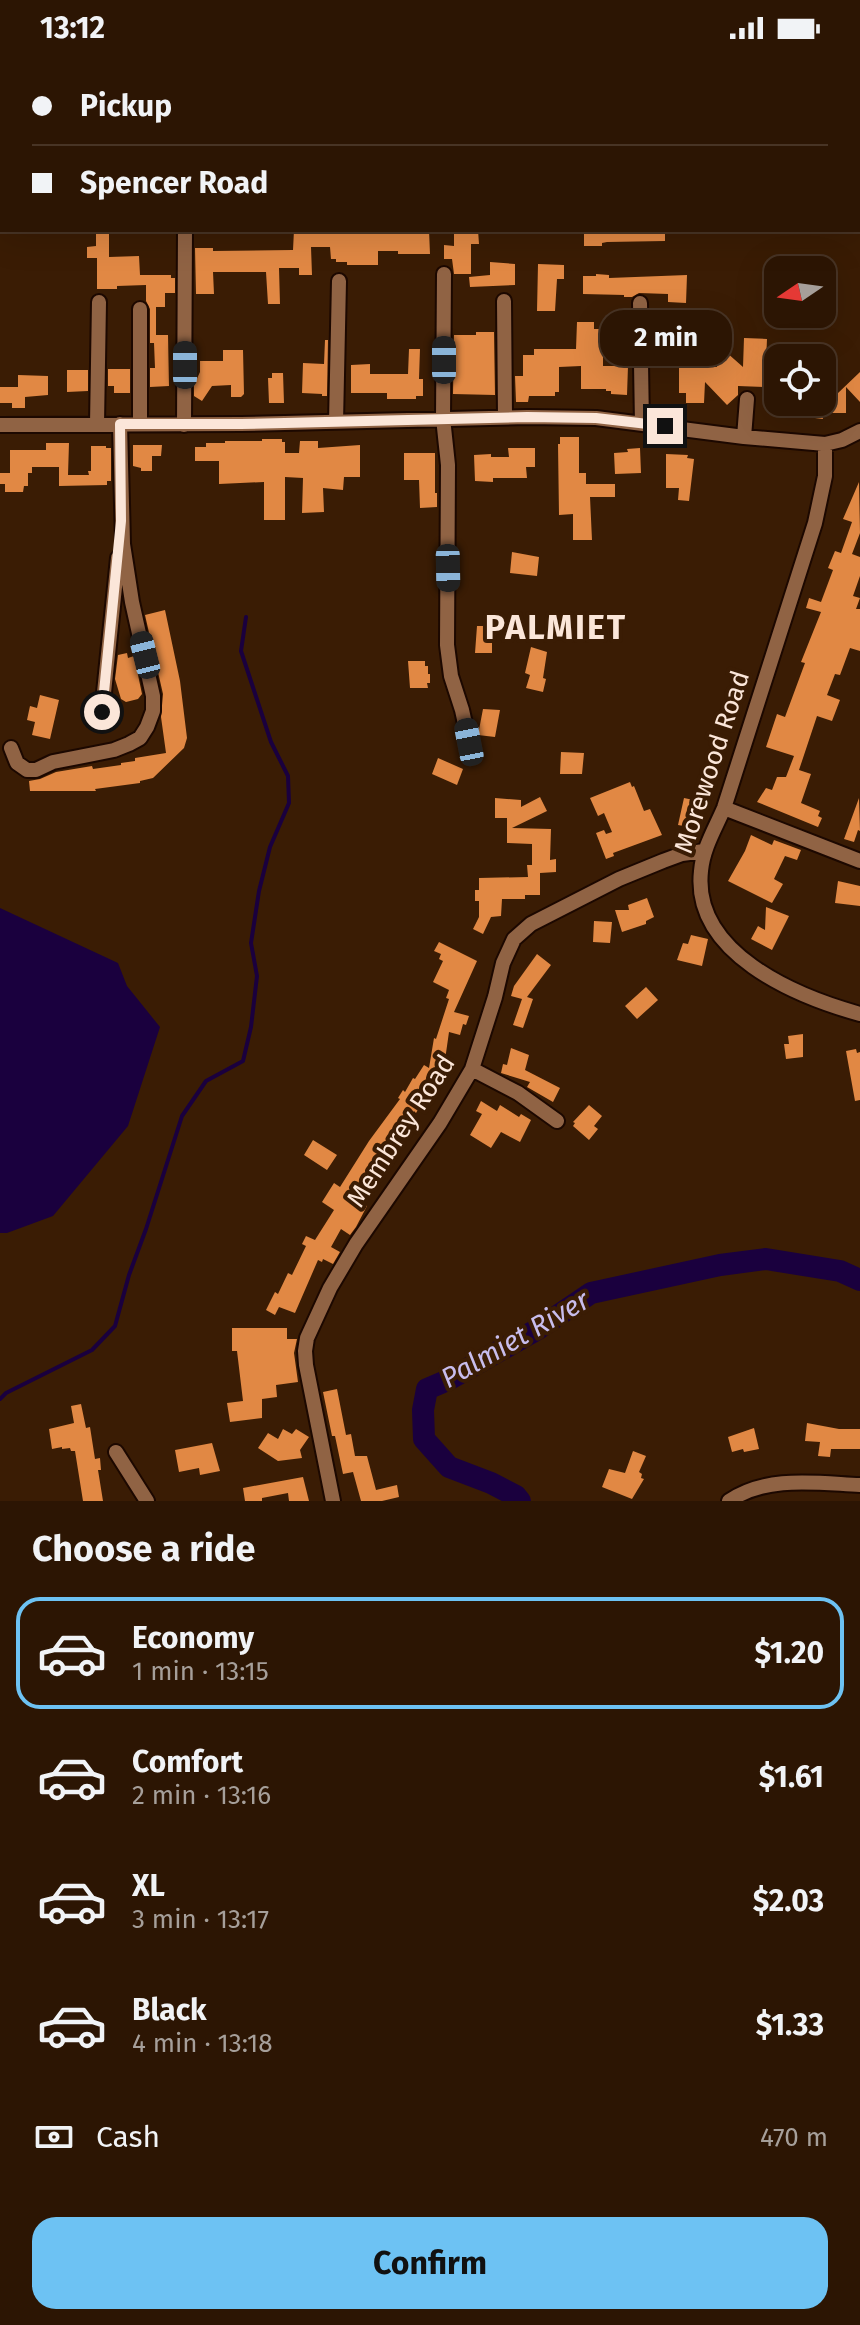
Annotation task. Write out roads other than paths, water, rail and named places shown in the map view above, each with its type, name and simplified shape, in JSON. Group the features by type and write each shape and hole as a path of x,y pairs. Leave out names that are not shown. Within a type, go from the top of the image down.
{"street":[{"path":"184,425 185,232"},
{"path":"444,274 443,418 448,465 448,661 469,742"},
{"path":"336,422 339,281"},
{"path":"504,301 505,417"},
{"path":"97,424 99,302"},
{"path":"640,303 642,424"},
{"path":"140,309 140,424"},
{"path":"744,437 747,399"},
{"path":"0,425 596,418 825,444 860,431"},
{"path":"11,748 17,763 27,770 114,750 140,738 153,711 153,696 126,573 121,521 120,424"},
{"name":"Morewood Road","path":"825,444 825,476 815,523 724,808 704,851 700,891 703,908 714,930 729,947 755,967 796,991 860,1014"},
{"path":"102,712 121,521"},
{"path":"724,808 860,861"},
{"name":"Membrey Road","path":"333,1501 306,1365 307,1338 349,1255 440,1123 472,1069 508,948 523,931 571,902 646,867 682,854 704,851"},
{"path":"472,1069 518,1093 557,1121"},
{"path":"116,1452 147,1501"},
{"path":"729,1501 752,1488 777,1483 860,1485"}],"waterway":[{"path":"0,1399 6,1393 92,1350 115,1326 182,1116 206,1081 243,1061 257,976 251,943 259,891 270,847 289,803 288,776 271,742 241,651 246,617"},
{"name":"Palmiet River","path":"520,1501 491,1483 449,1467 424,1439 423,1410 427,1389 538,1329 591,1293 720,1265 766,1259 840,1271 860,1280"}],"district":[{"name":"PALMIET","path":"556,627"}]}
